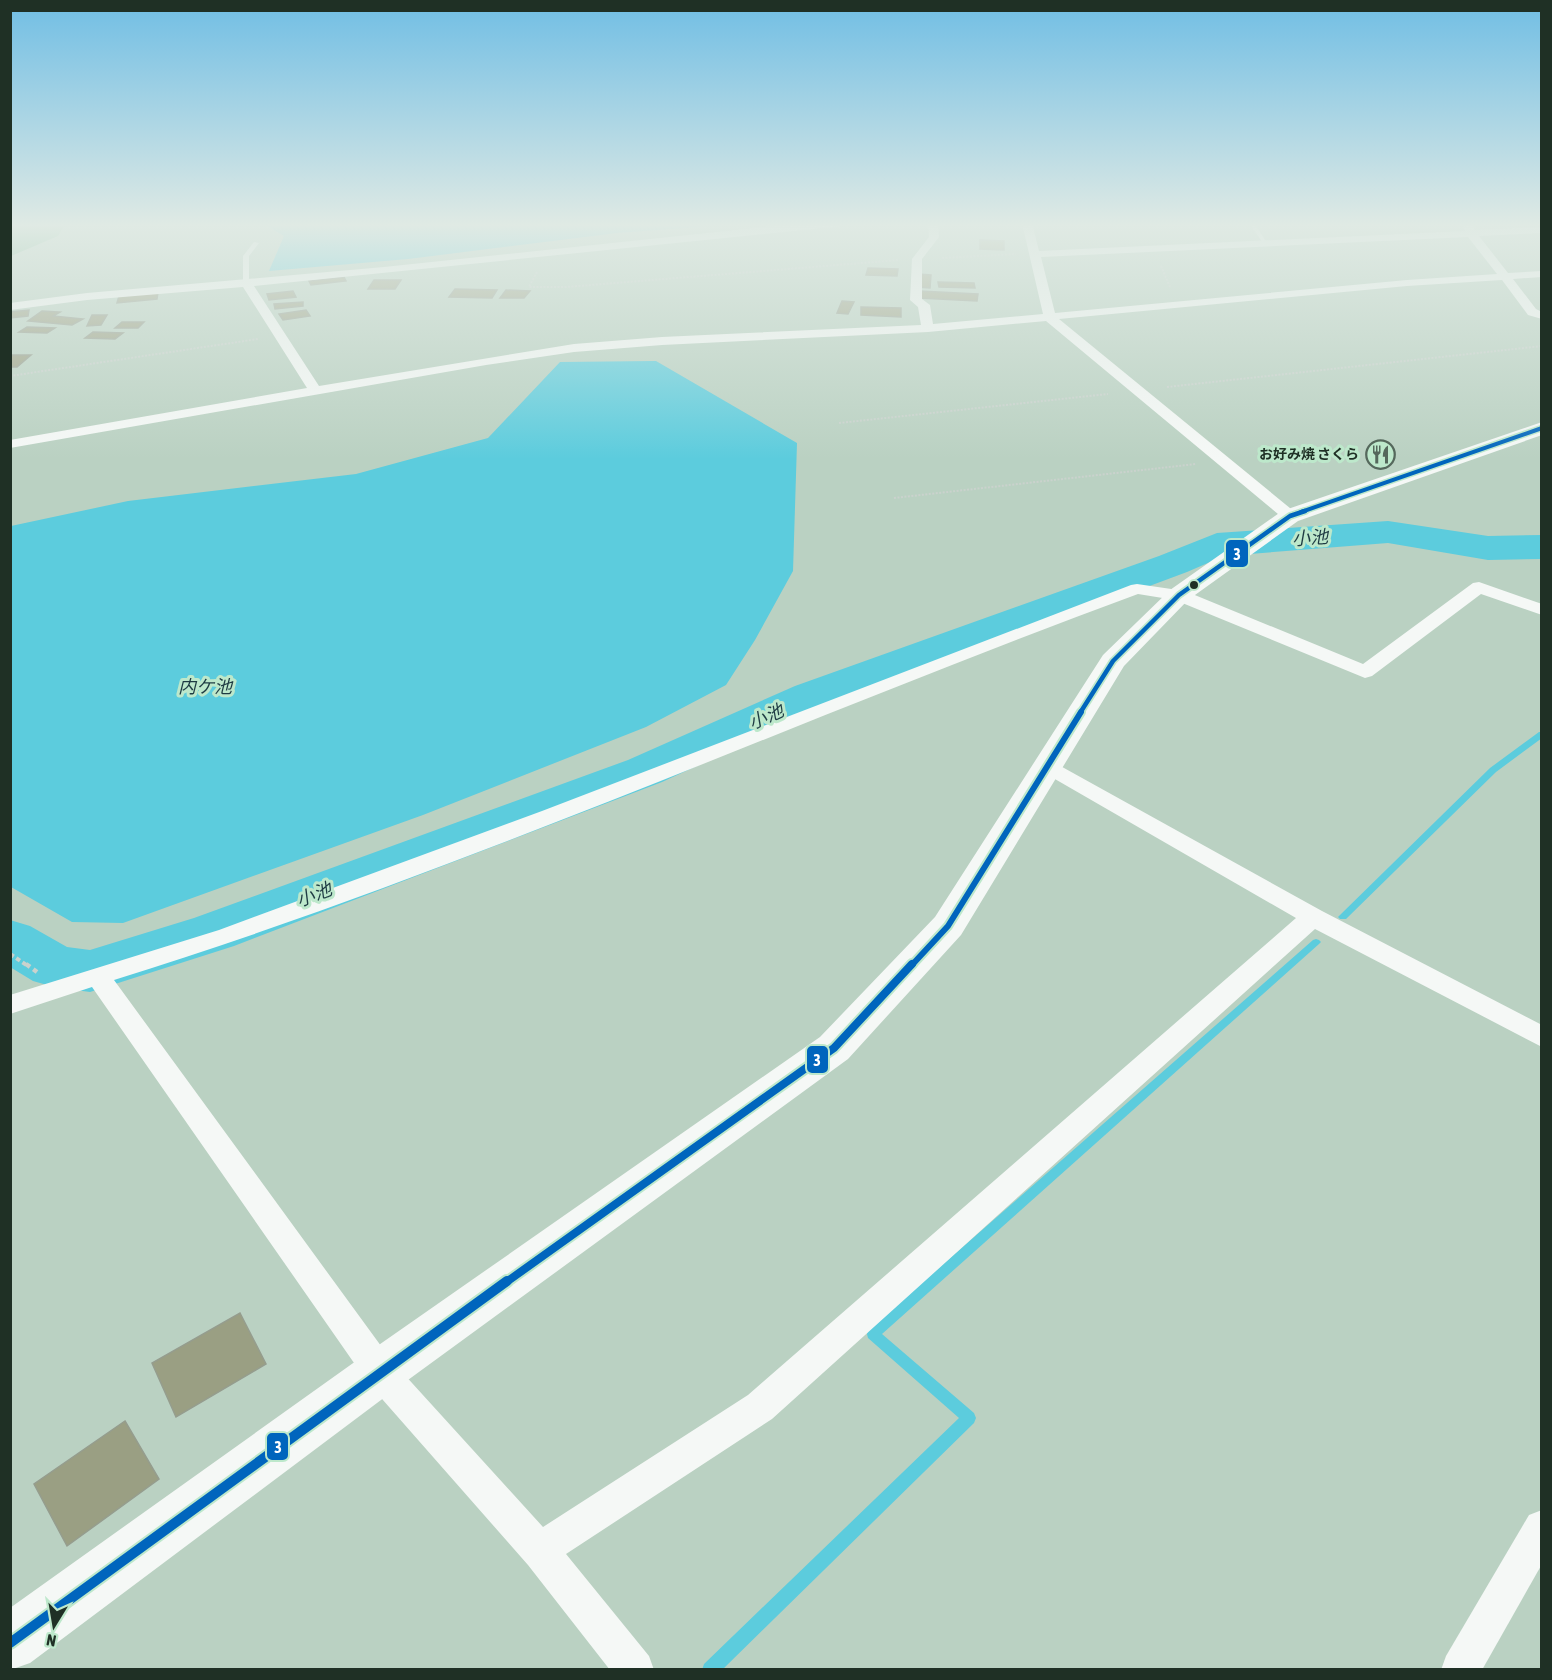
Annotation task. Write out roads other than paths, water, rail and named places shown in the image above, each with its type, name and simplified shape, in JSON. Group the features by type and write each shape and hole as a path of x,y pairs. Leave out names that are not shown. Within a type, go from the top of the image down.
{"main road":[{"path":"10,1643 380,1372 834,1048 948,926 1113,662 1179,595 1290,516 1542,428"}],"street":[{"path":"10,307 52,301"},
{"path":"258,301 315,391"},
{"path":"918,301 924,305 928,328"},
{"path":"1046,301 1050,318 1290,516"},
{"path":"10,444 574,348 662,341 928,328 1218,301"},
{"path":"1524,301 1532,312 1542,316"},
{"path":"10,1005 228,936 550,816 1044,623 1137,589 1179,595 1365,672 1479,587 1542,610"},
{"path":"1048,767 1313,917 1542,1037"},
{"path":"556,1539 760,1407 1313,917"},
{"path":"98,977 380,1372 541,1552 635,1670"},
{"path":"1460,1670 1542,1528"}],"water":[{"name":"内ケ池","path":"656,361 797,443 793,571 755,640 726,685 646,727 423,815 123,923 72,922 11,887 11,526 128,501 356,474 488,438 560,362"}],"waterway":[{"name":"小池","path":"10,940 54,966 90,971 214,932 645,771 811,696 1173,564 1217,545 1388,532 1488,548 1542,547"},
{"path":"1343,917 1493,770 1542,734"},
{"path":"710,1670 969,1418 873,1334 1316,942"}],"place":[{"name":"お好み焼 さくら","path":"1380,454"}]}
